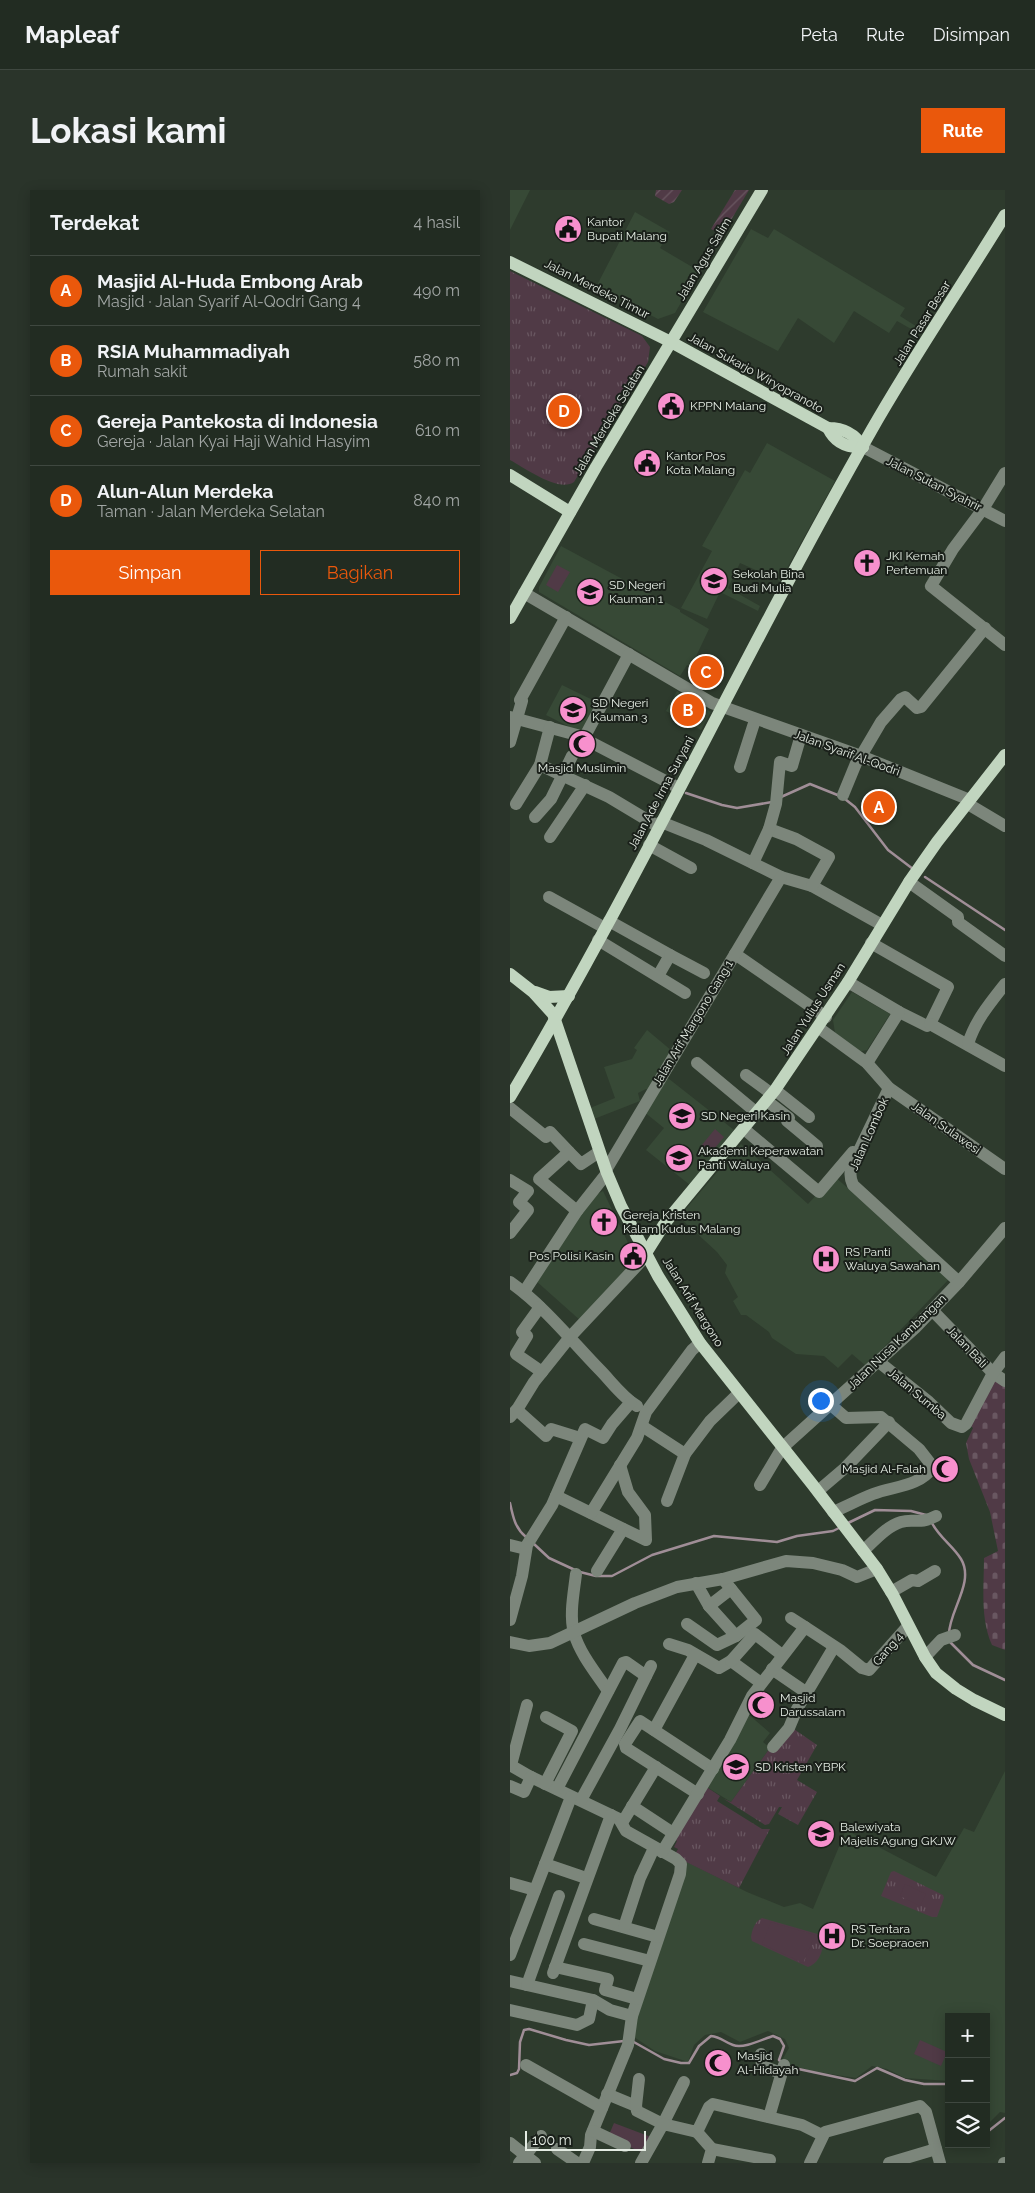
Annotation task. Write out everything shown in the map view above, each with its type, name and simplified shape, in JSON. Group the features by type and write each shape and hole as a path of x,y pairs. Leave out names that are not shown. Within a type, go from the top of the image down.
{"main road":[{"name":"Jalan Agus Salim","path":"671,342 762,190"},
{"name":"Jalan Pasar Besar","path":"862,447 1005,214"},
{"name":"Jalan Merdeka Timur","path":"510,262 671,342"},
{"name":"Jalan Sukarjo Wiryopranoto","path":"671,342 828,428 839,428 857,438 862,447"},
{"name":"Jalan Merdeka Selatan","path":"511,615 671,342"},
{"name":"Jalan Ade Irma Suryani","path":"510,1097 556,1021 678,788 862,447"},
{"path":"510,475 570,512"},
{"name":"Jalan Yulius Usman","path":"647,1254 665,1223 744,1130 771,1095 848,982 909,882 937,842 1005,755"},
{"name":"Jalan Arif Margono","path":"510,974 533,992 553,1014 606,1171 647,1254 700,1343 863,1550 891,1592 925,1657 936,1673 950,1685 974,1700 1005,1715"},
{"path":"533,992 549,997 569,996"},
{"path":"635,1232 652,1230 665,1223"}],"street":[{"name":"Jalan Sutan Syahrir","path":"862,447 1005,521"},
{"path":"1005,473 983,509 958,542 931,586 1005,645"},
{"name":"Jalan Syarif Al-Qodri","path":"524,593 722,708 860,756 969,802 1005,826"},
{"path":"510,742 513,717 522,701 520,700 566,617"},
{"path":"842,795 860,756 881,722 901,699 905,697 917,708 921,707 985,628"},
{"path":"584,738 629,654"},
{"path":"513,717 584,738 678,788"},
{"path":"740,767 755,720"},
{"path":"516,804 540,764 550,727"},
{"path":"753,863 769,829 777,800 780,762 792,766 801,735"},
{"path":"535,817 551,799 572,756"},
{"path":"540,764 564,774 660,824 706,840 781,877 812,886 882,925"},
{"path":"550,837 585,785"},
{"path":"769,829 796,838 828,857 812,886"},
{"path":"649,845 691,868"},
{"name":"Jalan Arif Margono Gang 1","path":"524,1292 577,1211 606,1171 781,877"},
{"path":"909,882 958,917 958,922 1005,956"},
{"path":"549,897 704,973"},
{"path":"598,940 685,992"},
{"path":"871,944 948,988 949,990 930,1024"},
{"name":"Jalan Sulawesi","path":"735,954 822,1022 867,1063 889,1088 1005,1169"},
{"path":"658,976 670,955"},
{"path":"848,982 899,1012 927,1026 930,1024 1005,1066"},
{"path":"968,1044 974,1026 1005,984"},
{"path":"867,1063 899,1012"},
{"path":"696,1063 757,1113"},
{"path":"746,1075 771,1095 809,1117"},
{"name":"Jalan Lombok","path":"889,1088 867,1132 846,1167 852,1185 959,1282"},
{"path":"771,1095 789,1118 787,1121 817,1146"},
{"path":"510,1108 546,1137 550,1132 581,1164 599,1152"},
{"path":"744,1130 819,1192 846,1167"},
{"path":"570,1152 539,1179 577,1211"},
{"path":"510,1180 528,1191 519,1202 528,1210 510,1233"},
{"name":"Jalan Nusa Kambangan","path":"760,1485 782,1448 879,1362 932,1310 959,1282 1005,1228"},
{"path":"580,1438 551,1429 546,1436 513,1414 542,1372 570,1337 647,1254"},
{"path":"510,1282 540,1307 631,1402 646,1412"},
{"path":"540,1307 522,1332 527,1336 513,1358 542,1372"},
{"name":"Jalan Bali","path":"932,1310 993,1373 1005,1381"},
{"path":"591,1513 642,1426 646,1412 692,1350 700,1343"},
{"name":"Jalan Sumba","path":"879,1362 929,1402 951,1423 959,1426 966,1424 993,1373 1005,1357"},
{"path":"667,1501 685,1454 710,1422 739,1393"},
{"path":"510,1620 529,1543 556,1496 580,1438 585,1429 603,1438 631,1402"},
{"path":"831,1405 846,1418 881,1417 889,1422 933,1465 925,1476 907,1486 874,1494 833,1512"},
{"path":"818,1491 845,1468 889,1422"},
{"path":"642,1426 685,1454"},
{"path":"556,1496 646,1540 646,1515 628,1492 620,1465"},
{"path":"863,1550 886,1531 902,1522 924,1522 936,1516"},
{"path":"597,1571 623,1529"},
{"path":"510,1545 529,1543"},
{"path":"510,1642 537,1646 550,1643 677,1587 696,1583 727,1584 780,1562 794,1560 842,1570 857,1578 876,1569"},
{"path":"891,1592 912,1580 918,1581 935,1571"},
{"path":"576,1574 572,1610 574,1632 584,1655 608,1691"},
{"path":"696,1583 709,1606 736,1636"},
{"path":"709,1606 727,1584"},
{"path":"687,1624 717,1645 736,1636 756,1620 727,1584"},
{"path":"773,1747 789,1728 797,1709 834,1647 791,1618"},
{"name":"Gang 4","path":"834,1647 862,1668 866,1670 871,1669 908,1626"},
{"path":"624,1927 640,1878 658,1850 673,1833 698,1794 761,1683 805,1627"},
{"path":"669,1644 688,1650 719,1668 731,1661 755,1634 782,1655"},
{"path":"925,1657 942,1640 955,1635"},
{"path":"654,1730 695,1655"},
{"path":"731,1661 761,1683"},
{"path":"510,1954 545,1864 576,1799 625,1732 649,1671 625,1662 584,1738 551,1787"},
{"path":"772,1669 807,1693"},
{"path":"527,1705 510,1765 551,1787 619,1819 626,1831 658,1850 676,1858 682,1864 637,1999 628,2041 593,2131 590,2147 583,2163"},
{"path":"546,1717 584,1738"},
{"path":"625,1732 640,1720 713,1769"},
{"path":"551,1787 572,1731"},
{"path":"625,1732 626,1748 698,1794"},
{"path":"622,1823 656,1767"},
{"path":"510,1786 523,1792 531,1777"},
{"path":"632,1806 673,1833"},
{"path":"611,1815 586,1878 554,1970 608,1979 605,1990 637,1999"},
{"path":"545,1864 586,1878"},
{"path":"510,1883 535,1890"},
{"path":"527,1985 559,1896"},
{"path":"594,1919 658,1937"},
{"path":"584,1944 650,1961"},
{"path":"510,1980 592,2000 610,2010 632,2016"},
{"path":"511,2014 577,2025 589,2019 592,2000"},
{"path":"761,2054 762,2066 782,2069 769,2117"},
{"path":"526,2065 602,2108"},
{"path":"639,2079 636,2111 663,2124 696,2132 712,2149 770,2160"},
{"path":"641,2163 684,2082"},
{"path":"607,2094 636,2106"},
{"path":"696,2132 711,2105 769,2117 827,2133 920,2106 926,2112 940,2157 889,2163"},
{"path":"593,2131 625,2146"},
{"path":"810,2163 827,2133"},
{"path":"510,2143 526,2161 541,2136"},
{"path":"557,2149 577,2163"},
{"path":"708,2163 712,2149"}],"shaded area":[{"path":"510,190 530,190 510,230"},
{"path":"635,212 670,232 660,248 699,271 675,313 658,319 596,287"},
{"path":"751,229 768,238 774,229 905,308 900,316 922,330 920,334 897,321 889,333 854,311 834,343 798,318 778,351 703,312"},
{"path":"767,443 835,481 780,581 740,563 728,588 760,606 758,611 720,592 707,619 681,608 712,551 702,546 745,470 750,473"},
{"path":"561,546 680,610 680,612 709,629 691,667 687,665 680,676 539,592 539,587"},
{"name":"SD Negeri Kauman 3","path":"562,685 601,704 585,735 546,715"},
{"path":"677,691 711,712 701,730 666,711"},
{"path":"852,992 890,1014 867,1050 857,1052 835,1033 833,1020"},
{"path":"647,1030 672,1051 649,1091 646,1089 638,1093 640,1101 594,1119 590,1108 615,1098 604,1067 632,1059 637,1050 634,1048"},
{"name":"SD Negeri Kasin","path":"664,1075 734,1130 690,1185 646,1150 664,1128 643,1111"},
{"name":"RS Panti Waluya Sawahan","path":"741,1144 808,1204 834,1176 950,1278 866,1366 852,1354 838,1368 824,1356 796,1354 772,1338 769,1332 746,1315 741,1315 733,1301 738,1297 725,1273 727,1265 717,1252 679,1217"},
{"path":"603,1191 632,1251 629,1253 634,1264 581,1321 535,1280 588,1199"},
{"name":"SD Kristen YBPK","path":"748,1714 770,1733 763,1742 770,1748 731,1802 705,1786"},
{"name":"RS Tentara Dr. Soepraoen","path":"1005,1771 1005,2113 1000,2112 990,2122 990,2013 945,2013 945,2081 905,2078 887,2069 872,2066 856,2078 812,2071 790,2065 782,2060 789,2048 785,2039 768,2031 740,2042 721,2032 705,2035 694,2045 688,2062 655,2051 634,2037 631,2023 687,1862 747,1892 784,1907 800,1903 813,1909 846,1830 936,1877 964,1828 974,1832"}],"green space":[{"path":"656,190 682,190 674,202 669,204 655,196"},
{"path":"735,190 749,190 722,235 711,229"},
{"path":"510,271 642,336 650,347 648,362 574,482 568,485 551,482 510,460"},
{"path":"557,565 570,572 558,592 546,585"},
{"path":"715,1129 724,1137 710,1154 701,1146"},
{"path":"995,1381 1005,1385 1005,1650 992,1645 988,1635 983,1602 984,1558 998,1551 990,1512 969,1459 966,1443 973,1428 970,1425"},
{"path":"791,1727 817,1745 797,1780 817,1792 798,1825 778,1814 782,1807 779,1807 769,1824 765,1825 724,1799 731,1802 770,1748"},
{"path":"705,1786 720,1796 717,1801 762,1829 770,1829 739,1888 674,1856 678,1849 674,1847 677,1841 672,1838"},
{"path":"894,1871 943,1895 944,1898 937,1917 932,1917 881,1896 891,1872"},
{"path":"905,1884 926,1894 920,1906 900,1896"},
{"path":"762,1918 821,1935 823,1944 821,1954 816,1962 808,1967 752,1941 753,1929 757,1921"},
{"path":"771,1922 815,1935 803,1963 762,1944"},
{"path":"920,2040 945,2051 941,2066 914,2054"},
{"path":"614,2123 651,2137 643,2153 608,2137"}],"waterway":[{"path":"781,797 810,784 840,796"},
{"path":"686,793 737,808 772,802"},
{"path":"845,799 855,807 888,850 913,869"},
{"path":"925,877 1005,930"},
{"path":"510,1503 513,1518 522,1534 526,1537"},
{"path":"848,1523 875,1510 911,1511 926,1515"},
{"path":"932,1523 938,1533 958,1554 965,1568 963,1587 950,1625 949,1634"},
{"path":"580,1572 596,1576 612,1576 652,1555 714,1536 777,1542 797,1536 833,1531 841,1527"},
{"path":"534,1544 549,1558 575,1570"},
{"path":"950,1642 973,1665 1005,1680"},
{"path":"510,2075 517,2073 519,2069 520,2042 524,2030 529,2029 589,2045 624,2041"},
{"path":"632,2041 664,2059 689,2063 699,2046 711,2036 737,2046 748,2045 773,2036 780,2039 784,2046 780,2061"},
{"path":"789,2067 855,2081 877,2068 905,2080 924,2084 945,2084"},
{"path":"990,2130 1005,2118"}],"place":[{"name":"Kantor Bupati Malang","path":"568,229"},
{"name":"KPPN Malang","path":"671,406"},
{"name":"Alun-Alun Merdeka","path":"564,411"},
{"name":"Kantor Pos Kota Malang","path":"647,463"},
{"name":"JKI Kemah Pertemuan","path":"867,563"},
{"name":"Sekolah Bina Budi Mulia","path":"714,581"},
{"name":"SD Negeri Kauman 1","path":"590,592"},
{"name":"Gereja Pantekosta di Indonesia","path":"706,672"},
{"name":"SD Negeri Kauman 3","path":"573,710"},
{"name":"RSIA Muhammadiyah","path":"688,710"},
{"name":"Masjid Muslimin","path":"582,744"},
{"name":"Masjid Al-Huda Embong Arab","path":"879,807"},
{"name":"SD Negeri Kasin","path":"682,1116"},
{"name":"Akademi Keperawatan Panti Waluya","path":"679,1158"},
{"name":"Gereja Kristen Kalam Kudus Malang","path":"604,1222"},
{"name":"Pos Polisi Kasin","path":"633,1256"},
{"name":"RS Panti Waluya Sawahan","path":"826,1259"},
{"name":"Masjid Al-Falah","path":"945,1469"},
{"name":"Masjid Darussalam","path":"761,1705"},
{"name":"SD Kristen YBPK","path":"736,1767"},
{"name":"Balewiyata Majelis Agung GKJW","path":"821,1834"},
{"name":"RS Tentara Dr. Soepraoen","path":"832,1936"},
{"name":"Masjid Al-Hidayah","path":"718,2063"}]}
